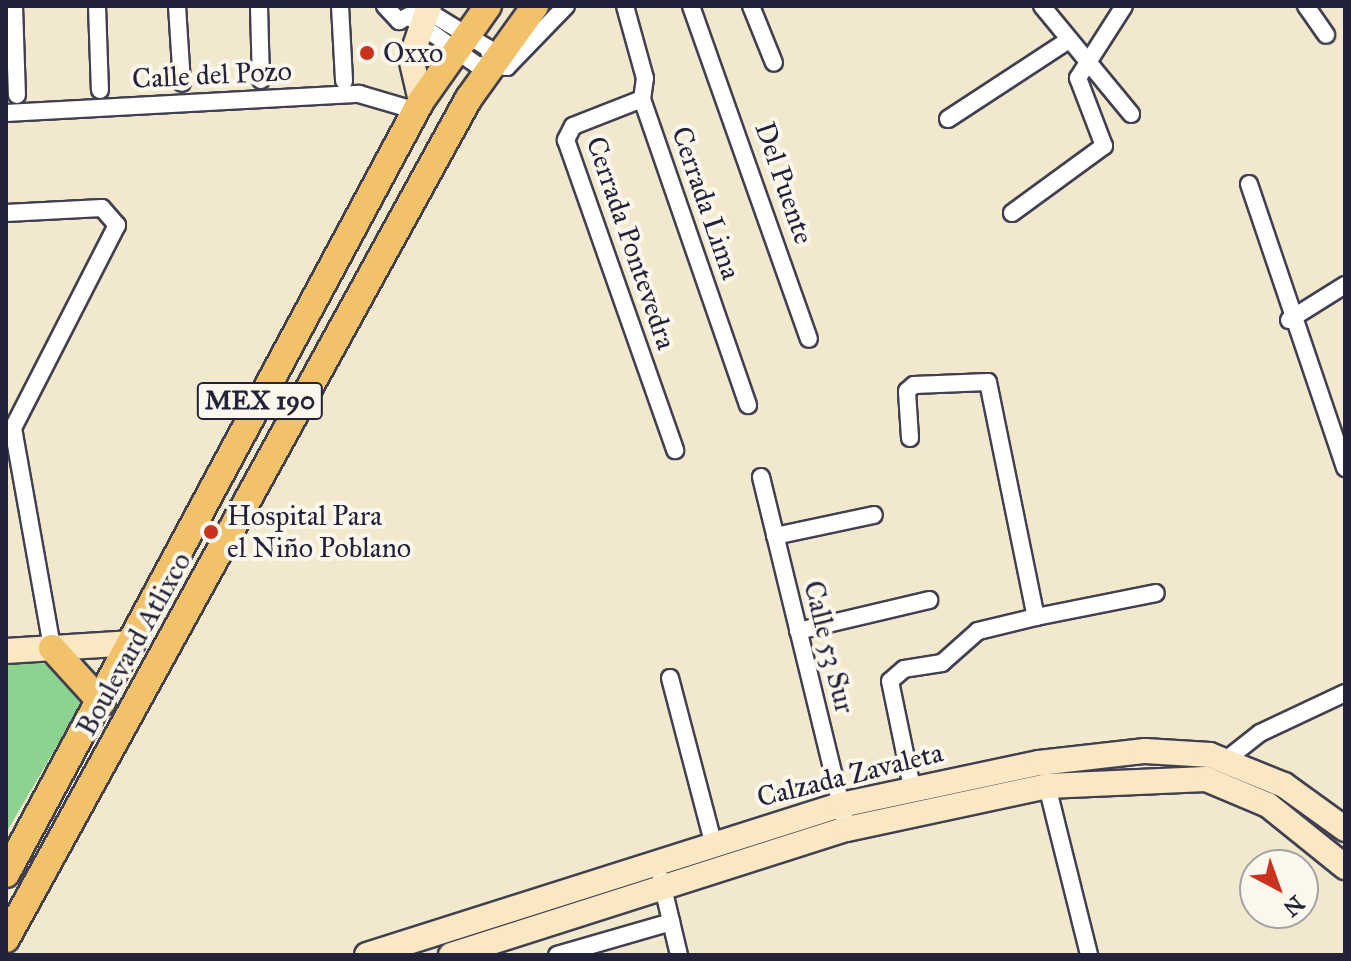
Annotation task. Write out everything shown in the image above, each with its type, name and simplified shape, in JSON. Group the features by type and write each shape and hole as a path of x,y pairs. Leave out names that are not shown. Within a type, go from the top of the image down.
{"main road":[{"name":"Boulevard Atlixco","path":"6,874 80,746 419,106 460,42 488,6"},
{"name":"Boulevard Atlixco","path":"10,950 133,711 493,63 535,6"},
{"path":"419,106 411,75 420,12"},
{"path":"6,651 133,643"},
{"path":"6,846 69,737 102,703 52,648"},
{"path":"10,950 124,748 133,711"},
{"name":"Calzada Zavaleta","path":"367,955 655,860 841,805 912,787 1145,751 1227,759 1284,785 1345,829"},
{"name":"Calzada Zavaleta","path":"451,955 663,885 847,829 1047,786 1206,779 1268,805 1345,867"}],"street":[{"path":"14,6 17,95"},
{"path":"97,6 100,90"},
{"path":"177,6 182,83"},
{"path":"259,6 261,80"},
{"path":"340,6 344,81"},
{"path":"385,6 394,19 420,12 460,42 488,48 493,63 511,65 566,6"},
{"name":"Del Puente","path":"691,6 709,44 809,339"},
{"name":"Del Puente","path":"701,6 709,44"},
{"path":"751,6 774,63"},
{"path":"1042,6 1067,41 1131,114"},
{"path":"1012,213 1104,146 1078,83 1085,62 1124,6"},
{"path":"1306,6 1326,35"},
{"name":"Cerrada Lima","path":"621,10 645,78 642,99 748,405"},
{"path":"948,119 1067,41"},
{"name":"Calle del Pozo","path":"6,113 359,94 419,106"},
{"name":"Cerrada Pontevedra","path":"642,99 573,126 566,140 675,450"},
{"path":"1249,184 1289,320 1345,468"},
{"path":"6,213 102,208 117,225 13,428 52,648"},
{"path":"1289,320 1345,285"},
{"path":"910,438 907,391 914,385 988,382 1036,617"},
{"name":"Calle 53 Sur","path":"761,477 847,829"},
{"path":"775,536 874,515"},
{"path":"912,787 890,681 904,669 942,663 978,631 1156,593"},
{"path":"798,631 929,600"},
{"path":"670,678 713,842"},
{"path":"1227,759 1260,733 1345,693"},
{"path":"1047,786 1089,955"},
{"path":"655,860 679,955"},
{"path":"557,955 671,922"}],"green space":[{"path":"31,658 65,673 85,698 6,833 6,659"}],"place":[{"name":"Oxxo","path":"367,53"},
{"name":"Hospital Para el Niño Poblano","path":"211,532"}]}
